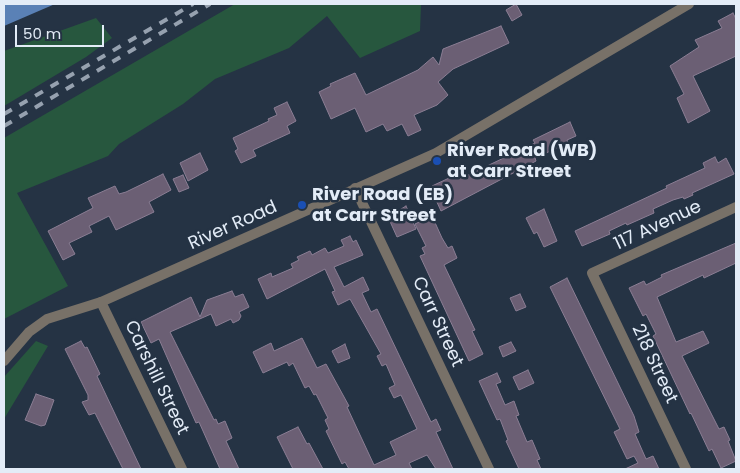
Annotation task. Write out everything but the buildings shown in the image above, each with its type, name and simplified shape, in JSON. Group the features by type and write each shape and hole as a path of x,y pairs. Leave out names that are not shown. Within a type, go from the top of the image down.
{"street":[{"name":"River Road","path":"4,361 38,324 55,316 101,302 464,138 689,4"},
{"name":"Carr Street","path":"355,188 489,469"},
{"name":"117 Avenue","path":"592,274 736,207"},
{"name":"218 Street","path":"592,274 686,469"},
{"name":"Carshill Street","path":"101,302 182,469"}],"green space":[{"path":"235,4 421,4 420,31 360,58 327,16 289,48 215,79 183,104 119,144 108,156 17,193 68,286 4,319 4,138"},
{"path":"96,18 112,38 86,57 4,106 4,51"},
{"path":"36,341 48,346 4,419 4,377"}],"water":[{"path":"4,4 55,4 4,26"}],"railway":[{"path":"4,114 193,4"},
{"path":"4,126 210,4"}],"place":[{"name":"River Road (WB) at Carr Street","path":"437,161"},
{"name":"River Road (EB) at Carr Street","path":"302,205"}]}
